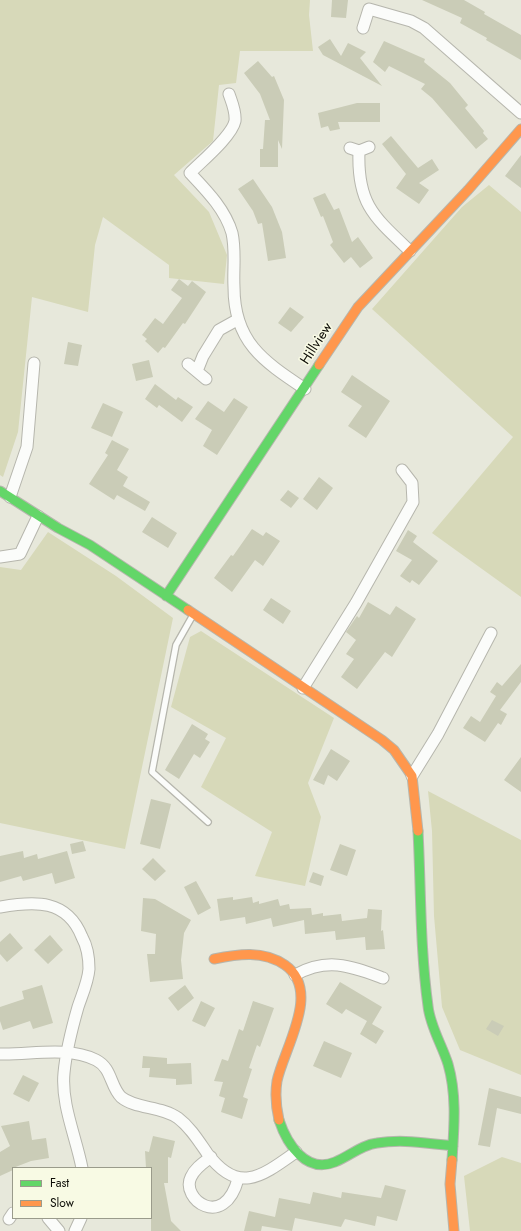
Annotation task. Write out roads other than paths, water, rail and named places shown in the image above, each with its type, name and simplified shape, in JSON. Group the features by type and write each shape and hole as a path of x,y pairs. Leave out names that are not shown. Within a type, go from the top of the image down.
{"street":[{"path":"363,28 369,9 411,21 439,40 521,113"},
{"path":"229,94 235,109 235,122 224,138 190,173 223,213 231,232 235,252 234,291 237,320 250,345 262,358 305,389"},
{"name":"Hillview","path":"166,596 305,389 358,307 468,190 521,129"},
{"path":"359,149 358,174 370,210 410,251"},
{"path":"197,372 203,356 219,330 237,320"},
{"path":"10,497 27,447 34,363"},
{"path":"188,364 206,379"},
{"path":"303,688 356,604 413,502 412,483 402,470"},
{"path":"0,491 38,516 90,545 394,750 412,776 418,822 422,926 428,1008 448,1065 451,1082 454,1146 450,1184 454,1231"},
{"path":"0,557 20,554 38,516"},
{"path":"412,776 438,734 491,633"},
{"path":"0,907 39,903 57,907 68,915 79,928 88,955 89,970 67,1053 64,1072 64,1091 82,1167"},
{"path":"214,959 246,954 262,955 276,960 295,975 299,982 299,1009 294,1034 280,1069 276,1094 280,1122 285,1136 303,1159 318,1165 331,1165 373,1143 415,1142 454,1146"},
{"path":"295,975 314,966 332,964 355,968 383,978"},
{"path":"0,1054 25,1052 67,1053 87,1057 97,1061 104,1066 110,1074 116,1090 121,1097 128,1102 157,1109 178,1118 195,1135 211,1157 226,1173 238,1178 245,1179 263,1173 274,1168 296,1152"},
{"path":"211,1157 199,1166 190,1178 193,1197 202,1206 218,1208 224,1206 234,1193 238,1178"},
{"path":"49,1219 59,1231"},
{"path":"74,1231 80,1219"}],"lane":[{"path":"193,614 176,645 152,772 208,822"}]}
